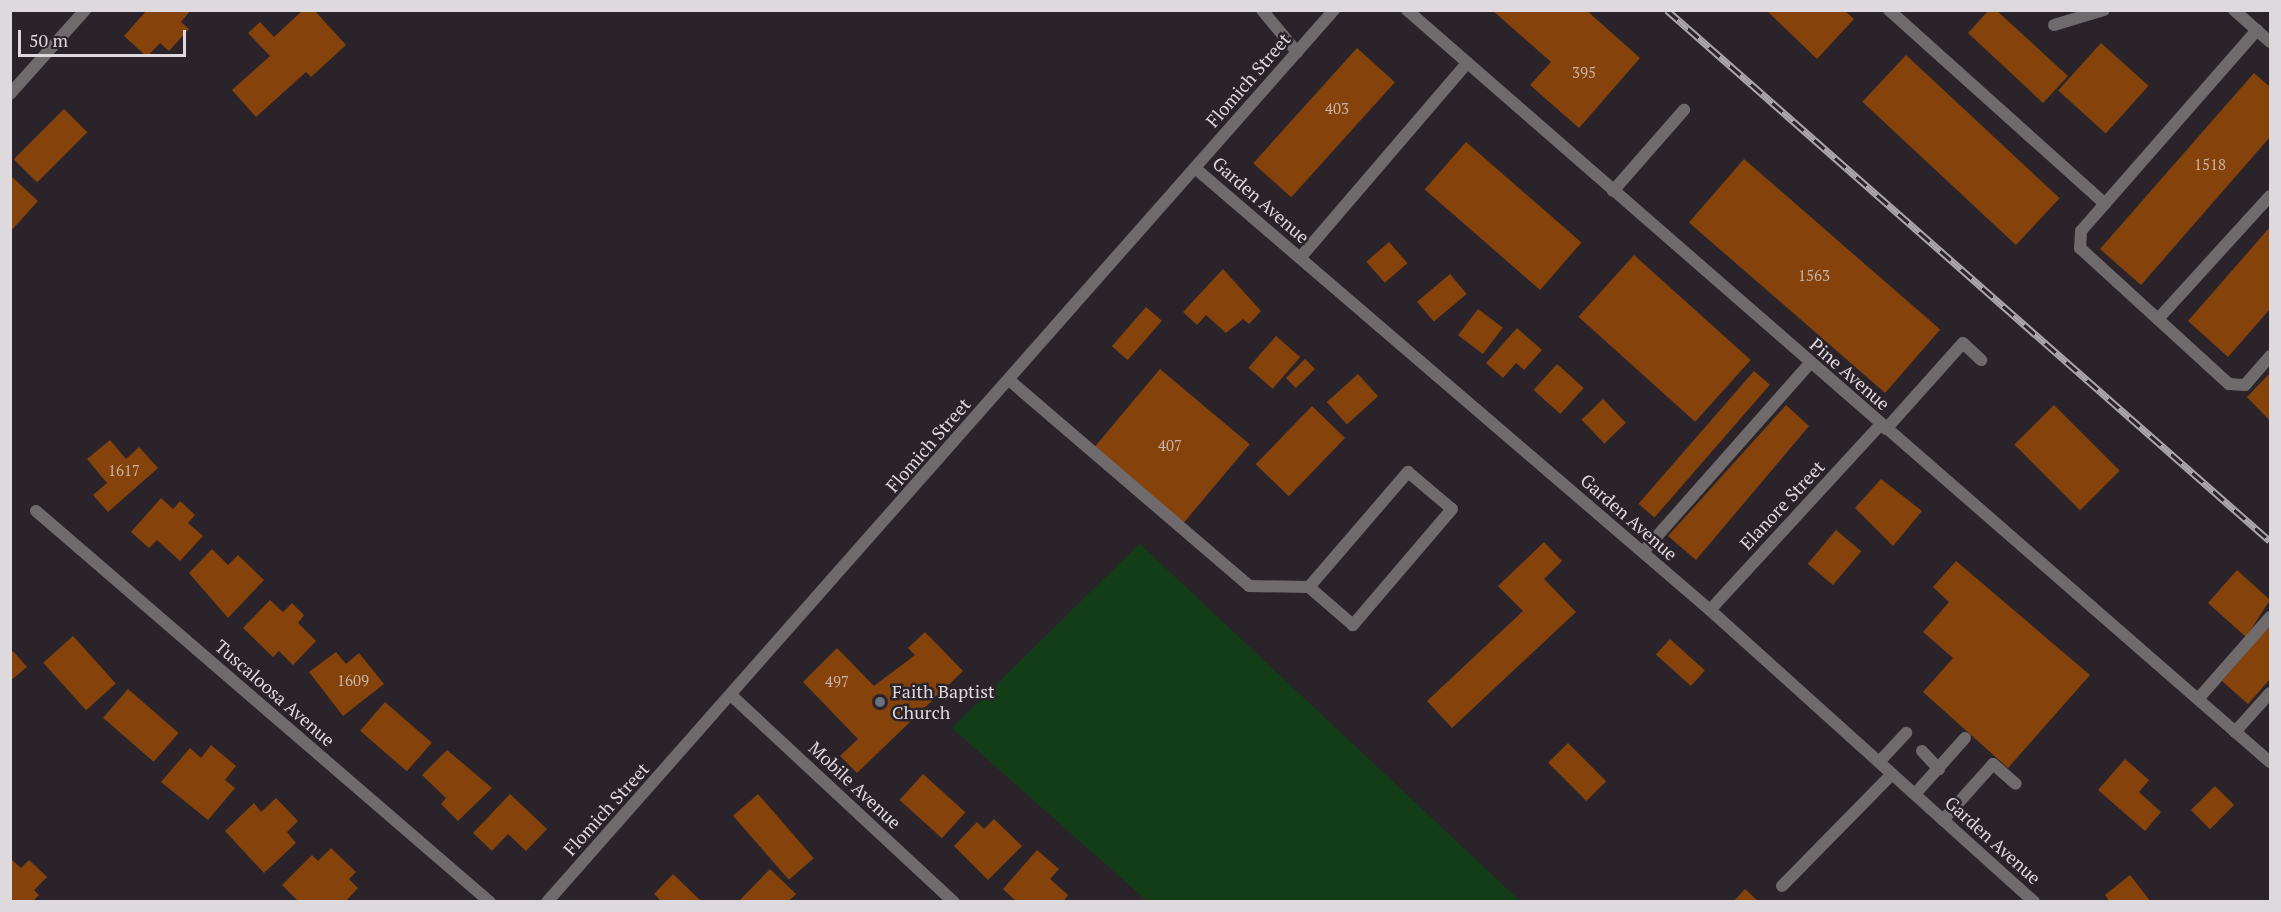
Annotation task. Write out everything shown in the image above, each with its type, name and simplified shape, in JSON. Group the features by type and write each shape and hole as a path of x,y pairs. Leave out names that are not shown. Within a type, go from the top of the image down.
{"street":[{"path":"10,94 85,10"},
{"path":"1262,10 1297,52"},
{"name":"Flomich Street","path":"547,902 732,696 1334,10"},
{"name":"Pine Avenue","path":"1407,10 1883,427 2271,762"},
{"path":"1888,10 2105,204"},
{"path":"2054,26 2104,10"},
{"path":"2234,10 2271,42"},
{"path":"2257,30 2081,231 2080,248 2229,384 2245,385 2271,356"},
{"path":"1300,258 1467,63"},
{"path":"1613,191 1684,110"},
{"name":"Garden Avenue","path":"1195,168 1710,610 2034,902"},
{"path":"2158,319 2271,196"},
{"name":"Elanore Street","path":"1710,610 1963,344 1981,360"},
{"path":"1643,552 1810,363"},
{"path":"1009,380 1249,586 1309,587 1353,624 1452,509 1408,472 1309,587"},
{"name":"Tuscaloosa Avenue","path":"36,511 490,902"},
{"path":"2198,699 2271,617"},
{"path":"2235,732 2271,693"},
{"name":"Mobile Avenue","path":"732,696 954,902"},
{"path":"1879,762 1906,733"},
{"path":"1915,794 1940,769 1965,738"},
{"path":"1922,751 1940,769"},
{"path":"1943,820 1993,764 2016,784"},
{"path":"1782,886 1892,774"}],"green space":[{"path":"1139,544 1520,901 1147,901 952,728"}],"building":[{"path":"147,10 191,10 181,22 189,29 169,51 160,43 147,57 124,36"},
{"path":"303,10 314,10 346,45 311,77 306,72 256,117 232,90 270,56 248,33 260,22 274,37"},
{"path":"1492,10 1586,10 1640,58 1579,128 1530,85 1551,62"},
{"path":"1766,10 1844,10 1854,19 1817,59"},
{"path":"1989,10 1996,10 2068,76 2043,103 1968,33"},
{"path":"2101,43 2149,86 2106,133 2058,91"},
{"path":"1357,48 1395,82 1291,197 1253,163"},
{"path":"1906,55 2060,198 2016,245 1862,102"},
{"path":"2254,73 2270,87 2270,137 2141,285 2100,249"},
{"path":"64,109 87,132 37,183 14,159"},
{"path":"1466,142 1581,242 1540,290 1425,190"},
{"path":"1744,159 1940,330 1885,393 1689,222"},
{"path":"10,175 38,201 10,232"},
{"path":"2270,227 2270,309 2228,357 2188,321"},
{"path":"1389,242 1407,263 1385,283 1366,262"},
{"path":"1634,255 1751,360 1695,422 1578,317"},
{"path":"1223,269 1261,311 1249,324 1243,319 1226,333 1206,315 1197,325 1183,312"},
{"path":"1450,274 1467,294 1434,322 1417,302"},
{"path":"1146,307 1162,321 1128,360 1112,346"},
{"path":"1478,309 1503,328 1483,354 1458,335"},
{"path":"1517,328 1542,350 1524,370 1516,363 1503,378 1486,363"},
{"path":"1276,336 1300,357 1273,389 1248,368"},
{"path":"1305,359 1315,369 1296,388 1286,378"},
{"path":"1557,364 1584,388 1560,414 1534,390"},
{"path":"1160,369 1250,444 1183,524 1093,449"},
{"path":"1754,371 1770,385 1654,518 1639,504"},
{"path":"2270,373 2270,421 2247,397"},
{"path":"1358,374 1378,396 1347,424 1327,402"},
{"path":"1603,399 1626,423 1604,444 1581,420"},
{"path":"1786,405 1809,426 1696,560 1668,536"},
{"path":"2054,405 2120,471 2080,510 2014,445"},
{"path":"1312,406 1345,438 1289,496 1256,464"},
{"path":"110,440 126,459 139,447 158,468 108,512 93,495 107,483 87,459"},
{"path":"1881,479 1922,511 1893,546 1855,508"},
{"path":"161,498 173,509 180,501 195,515 188,523 203,536 180,561 157,540 149,548 131,532"},
{"path":"1836,530 1861,551 1833,585 1808,564"},
{"path":"1544,542 1562,561 1544,579 1576,612 1452,728 1427,701 1523,611 1498,586"},
{"path":"212,549 228,565 238,555 264,580 228,618 189,573"},
{"path":"1956,561 2090,675 2008,768 1923,692 1953,658 1923,632 1949,602 1933,587"},
{"path":"2237,570 2270,600 2246,637 2208,603"},
{"path":"270,600 283,612 292,603 304,615 298,623 316,641 293,665 279,651 273,657 243,628"},
{"path":"2270,625 2270,679 2248,704 2222,681"},
{"path":"925,632 963,671 857,773 840,756 858,739 803,682 837,648 874,686 915,655 908,648"},
{"path":"73,636 116,684 86,710 43,663"},
{"path":"1670,639 1705,670 1691,686 1656,655"},
{"path":"13,651 27,667 10,681 10,654"},
{"path":"336,652 346,664 359,653 384,684 343,716 309,672"},
{"path":"128,689 179,733 154,762 103,718"},
{"path":"385,702 432,743 407,771 360,731"},
{"path":"1568,743 1606,781 1586,801 1548,763"},
{"path":"211,745 236,766 225,780 235,788 208,820 161,782 190,748 201,758"},
{"path":"447,750 492,788 458,821 441,804 446,798 422,775"},
{"path":"2125,759 2149,780 2139,792 2161,812 2145,831 2098,790"},
{"path":"923,774 965,812 942,838 900,800"},
{"path":"2215,786 2234,805 2210,829 2191,810"},
{"path":"510,794 547,829 526,851 508,834 492,851 473,833"},
{"path":"758,794 814,858 789,880 733,816"},
{"path":"276,798 298,821 287,832 296,843 264,873 225,831 254,803 261,812"},
{"path":"994,819 1022,846 988,880 954,846 977,822 984,829"},
{"path":"331,848 356,872 349,879 358,888 345,902 299,902 282,885 312,855 318,861"},
{"path":"1037,850 1059,869 1050,879 1068,895 1063,902 1017,902 1003,889"},
{"path":"10,858 21,868 29,860 47,877 34,890 39,895 32,902 10,902"},
{"path":"770,869 796,894 788,902 738,902"},
{"path":"673,874 702,902 662,902 654,894"},
{"path":"2130,875 2151,902 2110,902 2105,895"},
{"path":"1745,889 1759,902 1733,902"}],"railway":[{"path":"1667,10 2270,541"}],"place":[{"name":"Faith Baptist Church","path":"880,702"}]}
